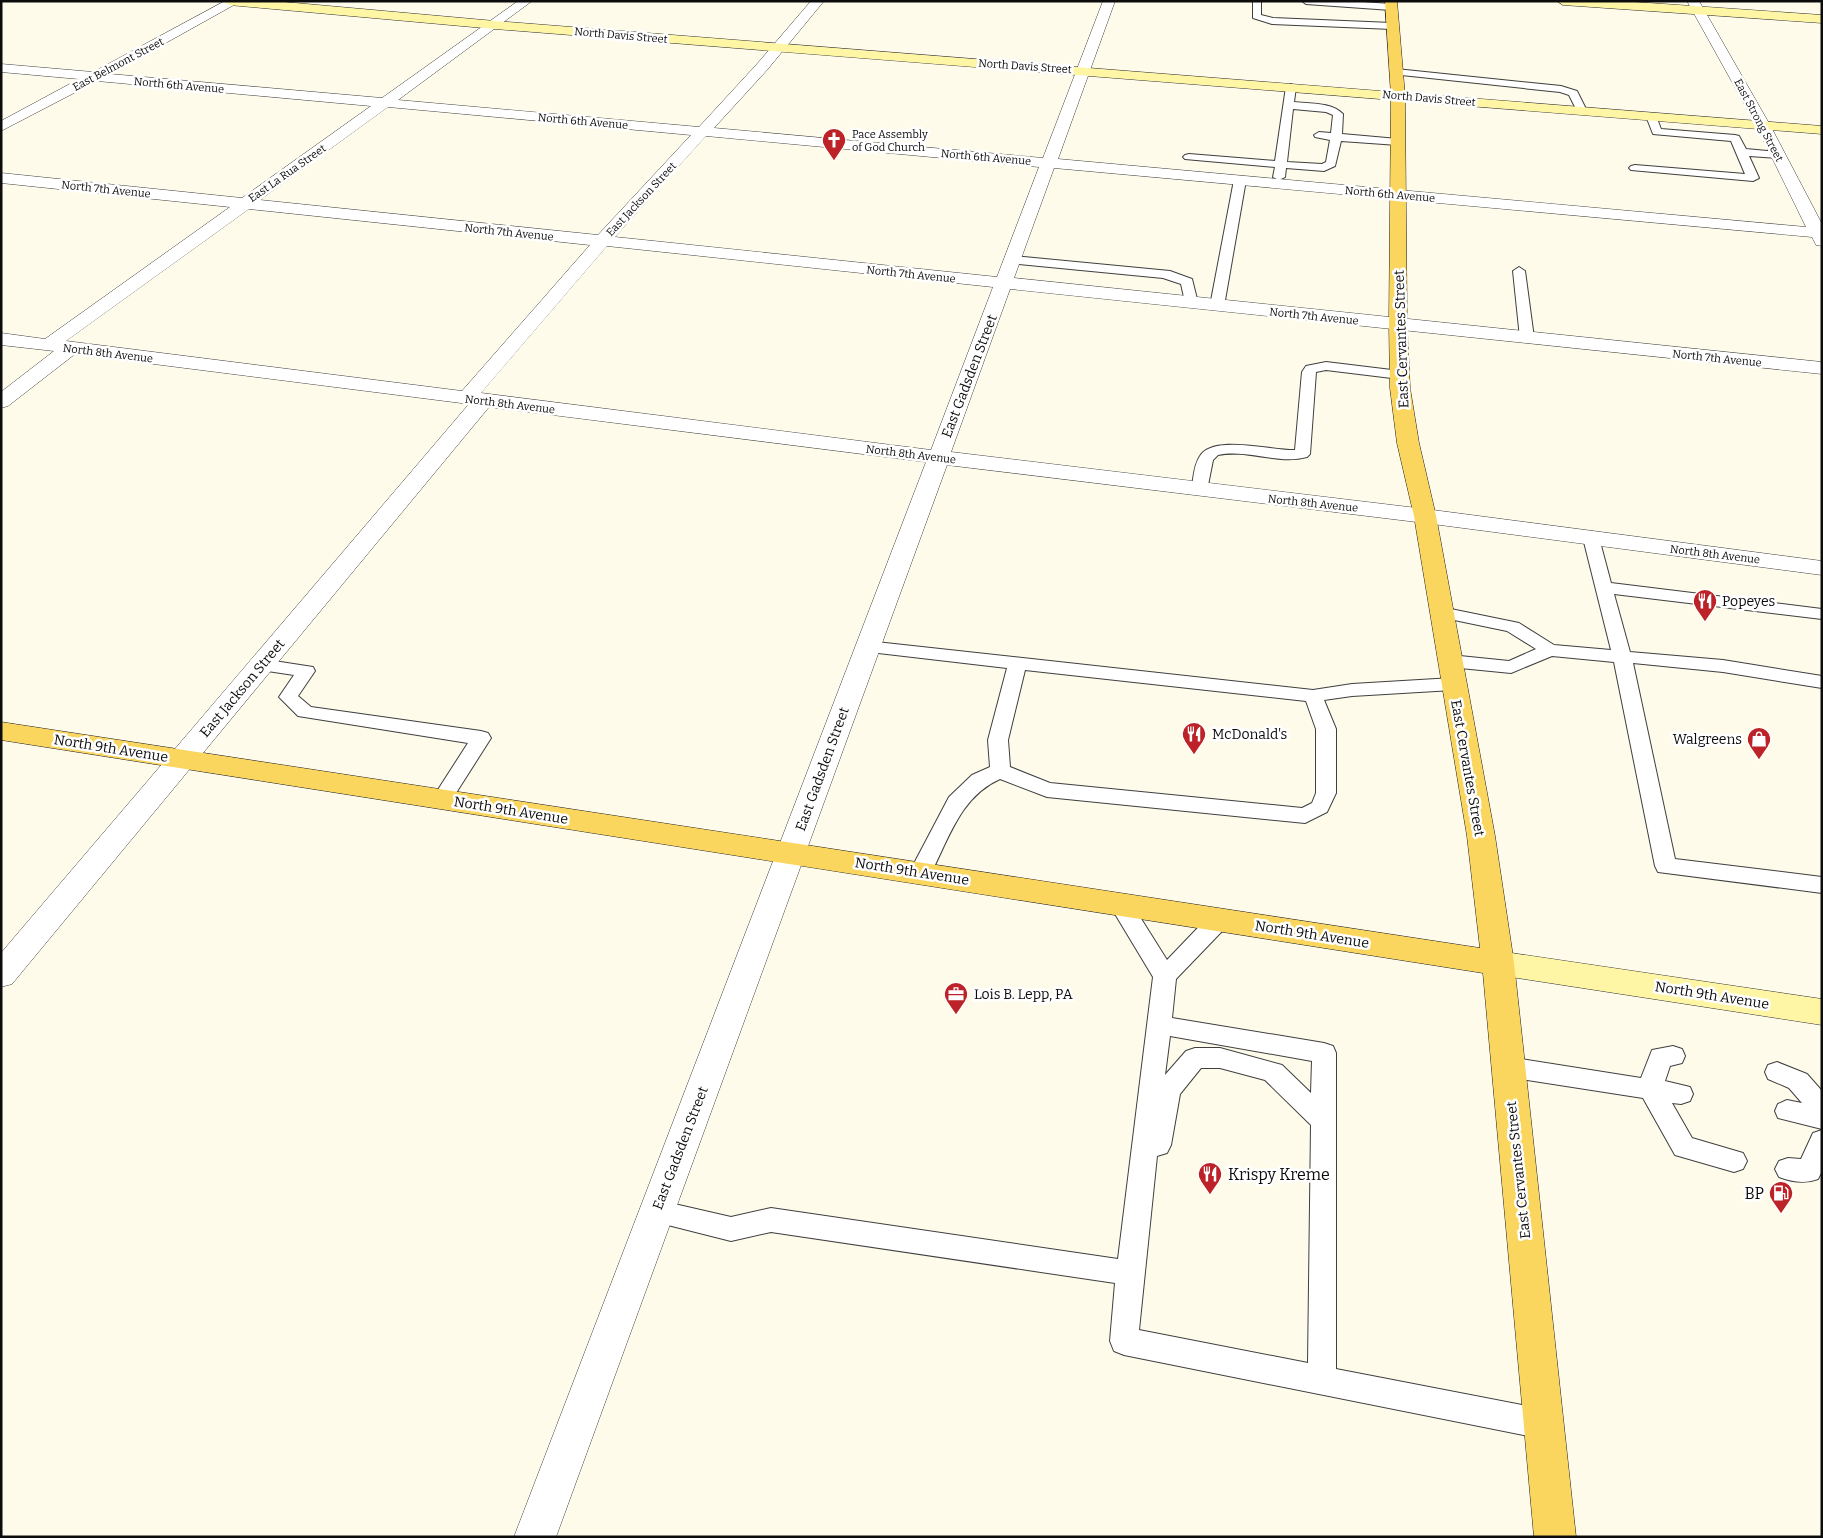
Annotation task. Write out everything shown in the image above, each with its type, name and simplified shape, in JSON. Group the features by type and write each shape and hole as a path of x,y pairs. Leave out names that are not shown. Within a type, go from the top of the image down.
{"main road":[{"name":"North Davis Street","path":"229,1 1822,130"},
{"path":"1563,1 1695,6 1822,19"},
{"name":"East Cervantes Street","path":"1391,4 1398,96 1398,324 1400,375 1408,443 1425,516 1481,836 1498,963 1554,1537"},
{"name":"North 9th Avenue","path":"1,731 1822,1012"}],"street":[{"name":"East Belmont Street","path":"1,127 234,1"},
{"name":"East La Rua Street","path":"49,345 526,1"},
{"name":"East Jackson Street","path":"1,975 261,665 602,241 780,47 818,1"},
{"name":"East Gadsden Street","path":"535,1537 1109,1"},
{"name":"East Strong Street","path":"1695,6 1820,235"},
{"name":"North 6th Avenue","path":"1,68 1398,194 1820,235"},
{"name":"North 7th Avenue","path":"1,178 602,241 1008,271 1191,303 1822,368"},
{"name":"North 8th Avenue","path":"1,339 938,458 1425,516 1822,568"},
{"path":"1,402 71,348"}],"lane":[{"path":"1306,1 1391,4"},
{"path":"1351,4 1351,20"},
{"path":"1257,6 1256,16 1272,21 1329,24 1351,20 1392,26"},
{"path":"1396,72 1561,89 1573,93 1582,111"},
{"path":"1278,184 1280,164 1287,148 1292,87"},
{"path":"1189,157 1324,168 1331,164 1330,149 1334,120 1338,114 1329,109 1289,114"},
{"path":"1289,114 1305,113"},
{"path":"1320,114 1334,120"},
{"path":"1635,168 1753,178 1735,138 1656,132 1652,116"},
{"path":"1318,135 1330,149"},
{"path":"1330,149 1398,142"},
{"path":"1741,152 1778,155"},
{"path":"1217,306 1240,180"},
{"path":"1008,271 1165,274 1187,282 1191,303"},
{"path":"1519,271 1527,338"},
{"path":"1199,490 1208,455 1213,451 1228,448 1287,456 1302,454 1309,372 1312,369 1326,366 1400,375"},
{"path":"1590,538 1622,656 1666,866 1822,885"},
{"path":"1603,587 1822,614"},
{"path":"1441,612 1513,627 1550,650 1723,666 1822,682"},
{"path":"867,647 1313,696 1452,673 1511,667 1550,650"},
{"path":"1000,771 998,740 1018,663"},
{"path":"261,665 306,671 288,697 306,712 481,738 442,799"},
{"path":"920,873 956,802 979,780 1000,771 1047,790 1305,816 1320,807 1326,793 1326,729 1313,696"},
{"path":"1120,904 1165,976"},
{"path":"1220,919 1165,976 1130,1273 1124,1341 1543,1424"},
{"path":"1159,1026 1324,1053 1322,1380"},
{"path":"1673,1056 1661,1057 1650,1088 1684,1147 1734,1161"},
{"path":"1141,1187 1154,1169 1168,1090 1195,1058 1220,1058 1273,1072 1323,1120"},
{"path":"1508,1067 1681,1094"},
{"path":"1777,1072 1798,1082 1822,1109"},
{"path":"1787,1112 1822,1118"},
{"path":"1788,1170 1809,1171 1822,1141"},
{"path":"657,1212 731,1229 771,1220 1130,1273"}],"place":[{"name":"Pace Assembly of God Church","path":"834,161"},
{"name":"Popeyes","path":"1705,622"},
{"name":"McDonald's","path":"1194,755"},
{"name":"Walgreens","path":"1759,760"},
{"name":"Lois B. Lepp, PA","path":"956,1015"},
{"name":"Krispy Kreme","path":"1210,1195"},
{"name":"BP","path":"1781,1214"}]}
